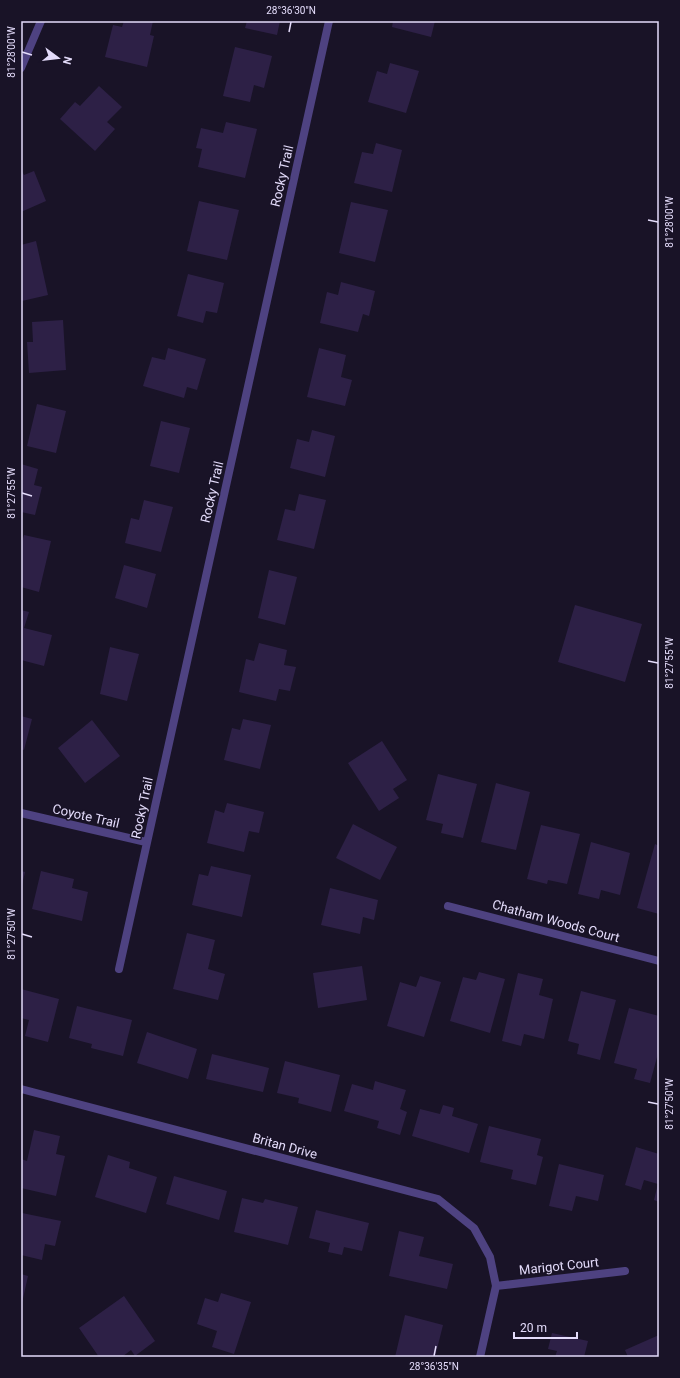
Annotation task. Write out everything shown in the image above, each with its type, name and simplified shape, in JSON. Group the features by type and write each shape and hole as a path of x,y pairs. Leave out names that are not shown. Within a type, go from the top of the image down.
{"street":[{"path":"21,68 41,21"},
{"name":"Rocky Trail","path":"119,969 329,21"},
{"name":"Coyote Trail","path":"21,813 146,842"},
{"name":"Chatham Woods Court","path":"448,906 659,961"},
{"name":"Britan Drive","path":"21,1089 438,1199 474,1228 490,1257 496,1286"},
{"name":"Marigot Court","path":"496,1286 625,1271"},
{"path":"480,1357 496,1286"}],"building":[{"path":"124,21 153,21 150,35 154,36 147,67 105,57 113,25 122,27"},
{"path":"247,21 280,21 277,35 245,28"},
{"path":"393,21 435,21 431,37 392,27"},
{"path":"235,47 272,56 264,88 254,85 250,102 223,96"},
{"path":"390,63 419,71 406,113 368,102 377,71 387,74"},
{"path":"99,86 122,107 107,122 115,129 95,151 60,119 75,102 80,106"},
{"path":"226,122 257,129 245,178 198,167 202,149 196,148 201,128 223,133"},
{"path":"376,143 402,150 392,192 354,183 362,152 373,154"},
{"path":"21,169 24,175 34,171 46,201 21,212"},
{"path":"199,201 239,210 227,260 187,251"},
{"path":"351,202 388,210 375,262 339,253"},
{"path":"36,241 48,295 22,301 21,245"},
{"path":"188,274 224,283 217,313 206,311 203,323 177,316"},
{"path":"341,282 375,291 369,316 363,314 358,332 320,323 327,292 338,295"},
{"path":"63,320 66,370 29,373 27,342 33,342 32,322"},
{"path":"168,348 206,359 197,390 187,387 184,398 143,386 152,357 165,360"},
{"path":"319,348 346,355 341,377 352,380 345,406 307,397"},
{"path":"37,404 66,411 56,453 27,446"},
{"path":"161,421 190,428 179,473 150,466"},
{"path":"312,430 335,436 325,477 290,468 297,439 309,442"},
{"path":"21,464 38,469 34,485 42,487 35,515 21,512"},
{"path":"299,494 326,500 314,549 277,540 285,509 295,511"},
{"path":"144,500 173,507 161,552 125,543 131,518 139,520"},
{"path":"24,535 51,541 39,592 21,587 21,545"},
{"path":"124,565 156,574 147,608 115,598"},
{"path":"269,570 297,577 285,625 258,618"},
{"path":"575,605 642,624 625,682 558,662"},
{"path":"21,610 29,612 24,628 52,635 44,666 21,660"},
{"path":"259,643 287,650 284,665 296,667 290,691 279,689 276,701 239,692 246,659 254,661"},
{"path":"110,647 139,654 127,701 100,694"},
{"path":"21,716 32,719 24,750 21,749"},
{"path":"243,719 271,725 260,769 224,760 232,728 240,730"},
{"path":"92,720 120,756 85,783 58,748"},
{"path":"382,741 407,780 393,789 399,798 379,811 348,763"},
{"path":"438,774 477,784 463,838 441,833 443,824 426,820"},
{"path":"496,783 530,792 516,850 481,842"},
{"path":"227,803 264,812 259,833 249,831 244,852 207,843 215,810 224,813"},
{"path":"353,824 397,847 380,880 336,858"},
{"path":"541,825 580,834 567,884 548,880 547,884 527,879"},
{"path":"591,842 630,853 620,895 601,890 599,899 578,894"},
{"path":"655,844 659,846 659,914 637,908"},
{"path":"211,866 251,875 242,917 192,905 199,874 208,876"},
{"path":"21,871 25,872 22,885 21,885"},
{"path":"41,871 74,879 72,888 88,892 82,921 32,909"},
{"path":"330,888 378,900 374,920 363,917 360,934 321,925"},
{"path":"187,933 215,940 208,969 225,974 218,1000 173,989"},
{"path":"362,966 367,1000 318,1008 313,973"},
{"path":"479,972 505,979 490,1033 450,1021 463,977 476,980"},
{"path":"518,973 543,979 539,995 553,999 544,1039 524,1034 521,1046 502,1041"},
{"path":"420,976 441,982 424,1037 387,1026 400,982 416,987"},
{"path":"21,989 59,999 48,1042 25,1036 29,1020 21,1018"},
{"path":"581,991 616,1000 600,1060 577,1054 579,1044 568,1041"},
{"path":"77,1006 132,1020 123,1056 91,1048 92,1044 69,1038"},
{"path":"629,1008 659,1016 659,1050 650,1083 634,1079 637,1069 614,1063"},
{"path":"147,1032 197,1049 188,1079 137,1063"},
{"path":"212,1054 269,1068 263,1092 206,1079"},
{"path":"285,1061 340,1075 331,1112 298,1103 299,1098 277,1093"},
{"path":"375,1081 406,1090 400,1109 407,1112 400,1135 377,1128 379,1121 344,1111 352,1084 373,1090"},
{"path":"443,1105 454,1108 452,1116 478,1124 469,1153 412,1136 420,1109 440,1114"},
{"path":"489,1126 541,1139 537,1155 543,1157 536,1185 511,1179 513,1170 480,1162"},
{"path":"34,1130 60,1136 56,1154 65,1156 56,1196 21,1188 21,1159 27,1161"},
{"path":"636,1147 659,1154 659,1202 654,1200 658,1184 644,1180 641,1190 625,1185"},
{"path":"108,1155 130,1162 129,1168 157,1177 146,1213 95,1197"},
{"path":"559,1164 604,1175 598,1201 576,1196 572,1211 549,1206"},
{"path":"174,1176 227,1191 219,1220 166,1204"},
{"path":"242,1198 263,1203 265,1199 298,1207 288,1245 234,1232"},
{"path":"316,1210 369,1223 362,1251 344,1247 342,1255 328,1252 330,1243 309,1238"},
{"path":"22,1213 61,1221 55,1246 45,1244 42,1260 21,1255"},
{"path":"399,1231 424,1237 419,1256 453,1264 447,1289 389,1276"},
{"path":"21,1274 28,1276 22,1303 21,1303"},
{"path":"221,1293 251,1302 234,1354 212,1347 217,1331 197,1324 205,1298 218,1302"},
{"path":"124,1296 155,1341 135,1356 131,1350 122,1357 99,1357 79,1328"},
{"path":"405,1315 443,1325 435,1357 395,1357"},
{"path":"552,1333 588,1341 584,1357 555,1357 557,1351 548,1349"},
{"path":"659,1335 659,1357 628,1357 625,1350"}]}
